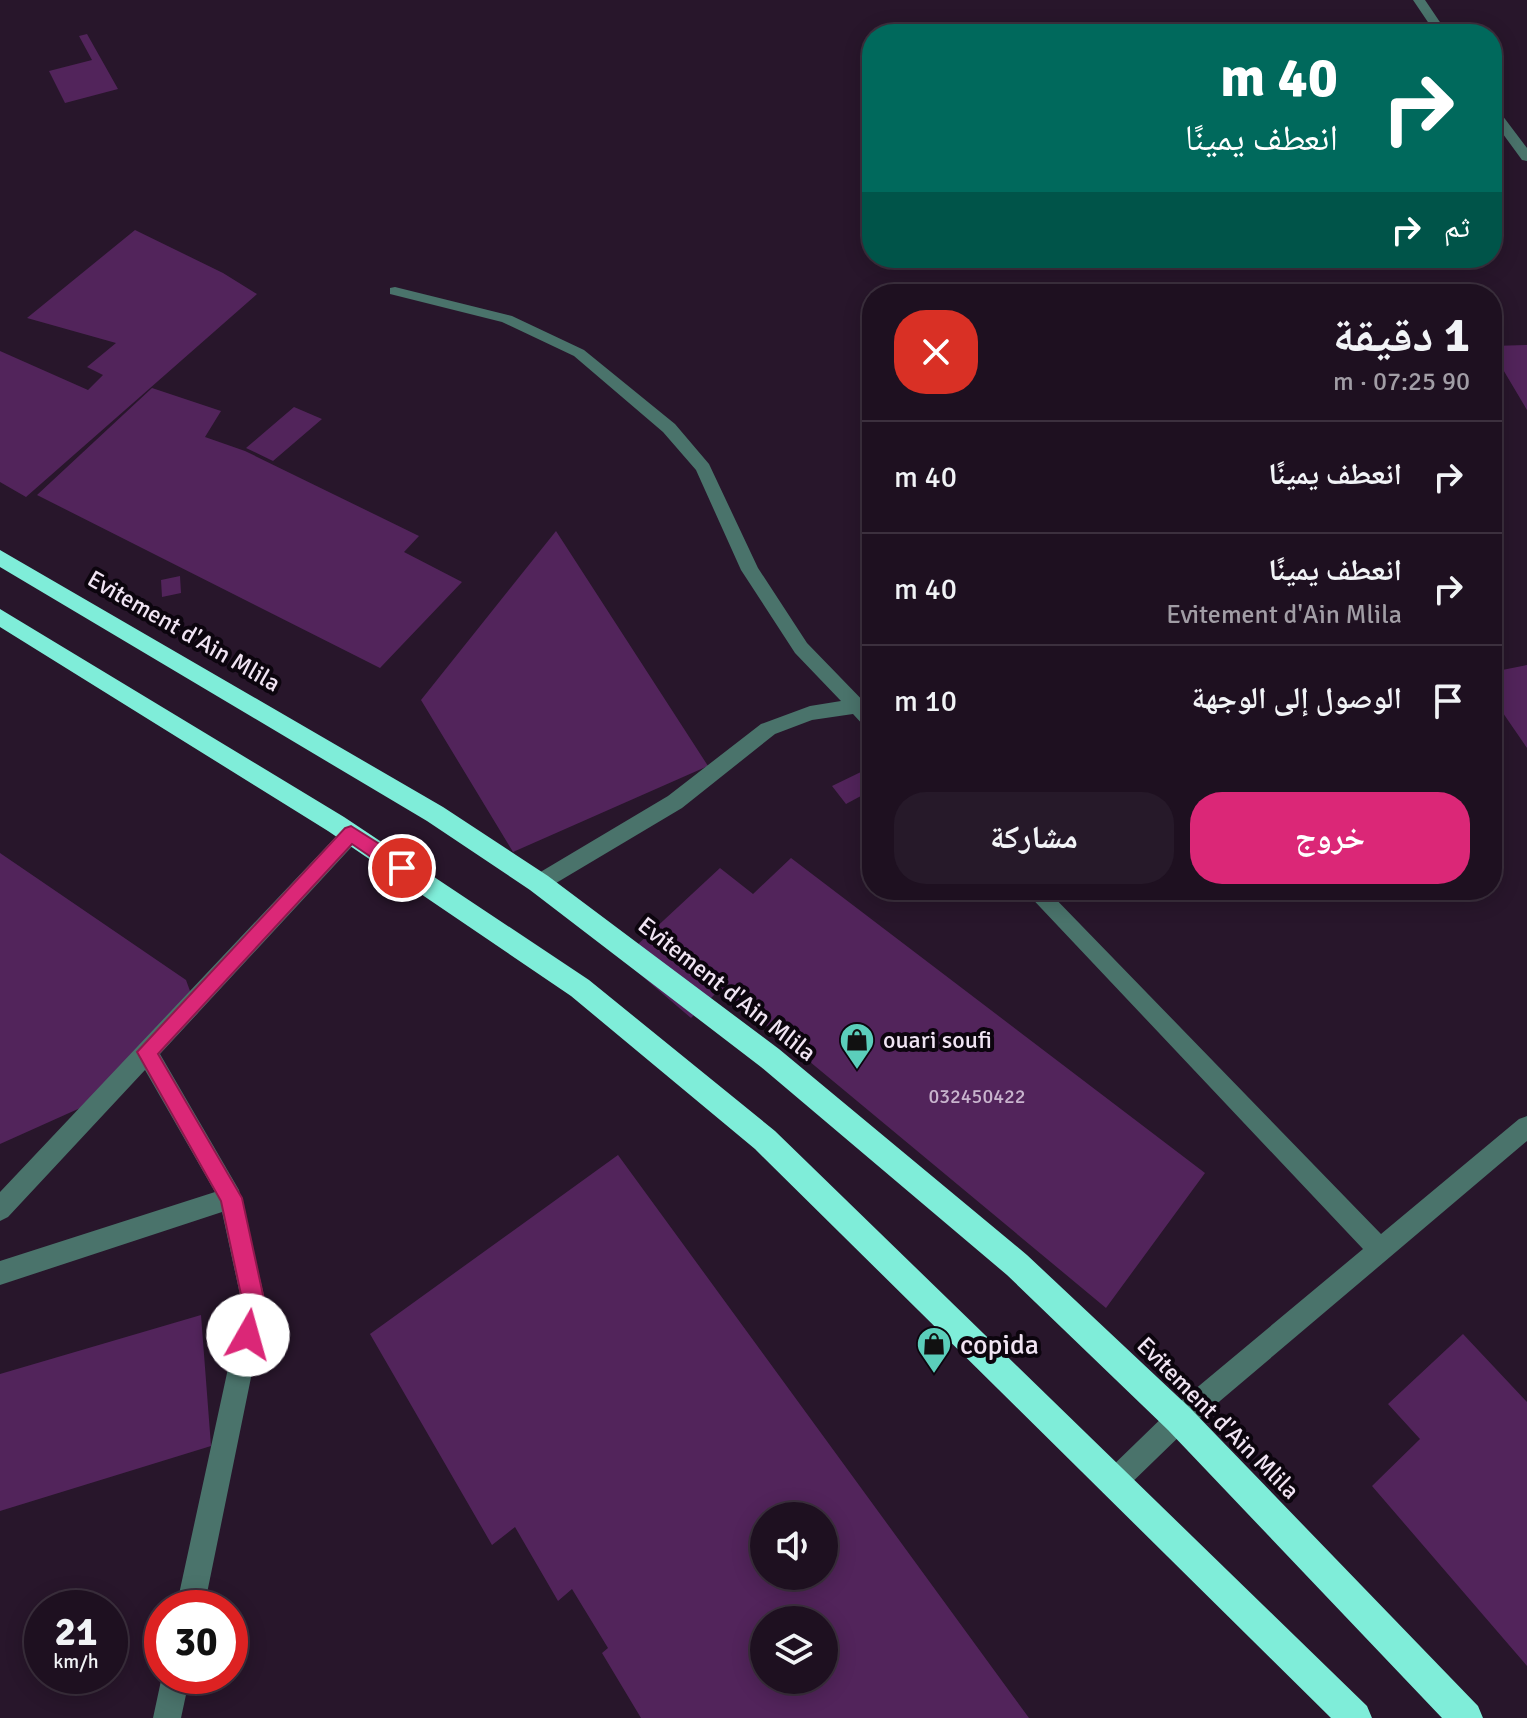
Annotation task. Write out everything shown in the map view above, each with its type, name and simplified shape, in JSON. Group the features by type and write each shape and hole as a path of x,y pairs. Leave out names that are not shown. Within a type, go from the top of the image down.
{"highway":[{"name":"Evitement d'Ain Mlila","path":"0,557 435,814 539,883 770,1058 1017,1265 1179,1419 1466,1718"},
{"path":"0,617 351,834 580,988 765,1140 1355,1718"}],"street":[{"path":"1419,0 1435,24"},
{"path":"1502,123 1527,157"},
{"path":"395,291 507,319 579,353 669,428 703,468 750,570 801,648 862,711"},
{"path":"539,883 675,802 768,729 810,713 857,706"},
{"path":"0,1209 351,834"},
{"path":"1044,900 1380,1250"},
{"path":"147,1052 231,1198 254,1304 194,1590"},
{"path":"1114,1482 1179,1419 1527,1127"},
{"path":"0,1273 231,1198"},
{"path":"167,1718 172,1694"}],"building":[{"path":"87,34 118,89 65,103 49,71 92,60 79,36"},
{"path":"135,230 223,273 257,294 26,497 0,482 0,351 88,390 103,375 87,367 116,343 27,318"},
{"path":"1527,345 1527,410 1502,368 1502,346"},
{"path":"152,388 221,411 205,437 245,451 419,536 404,552 462,582 380,668 37,495"},
{"path":"294,407 322,419 273,461 246,448"},
{"path":"556,531 708,766 513,852 421,700"},
{"path":"180,576 181,593 162,597 161,580"},
{"path":"1527,665 1527,748 1502,712 1502,670"},
{"path":"862,771 862,795 846,804 832,786"},
{"path":"0,853 186,980 198,1013 127,1087 0,1144"},
{"path":"791,858 1205,1173 1106,1308 721,988 691,1018 622,959 720,868 753,894"},
{"path":"618,1155 1029,1718 641,1718 602,1653 608,1648 572,1589 558,1601 515,1527 492,1545 370,1334"},
{"path":"201,1315 211,1446 0,1511 0,1374"},
{"path":"1463,1334 1527,1402 1527,1666 1372,1486 1420,1439 1388,1404"}],"place":[{"name":"ouari soufi","path":"857,1071"},
{"name":"copida","path":"934,1375"}],"route":[{"path":"248,1335 254,1304 231,1198 147,1052 351,834 402,868"}]}
